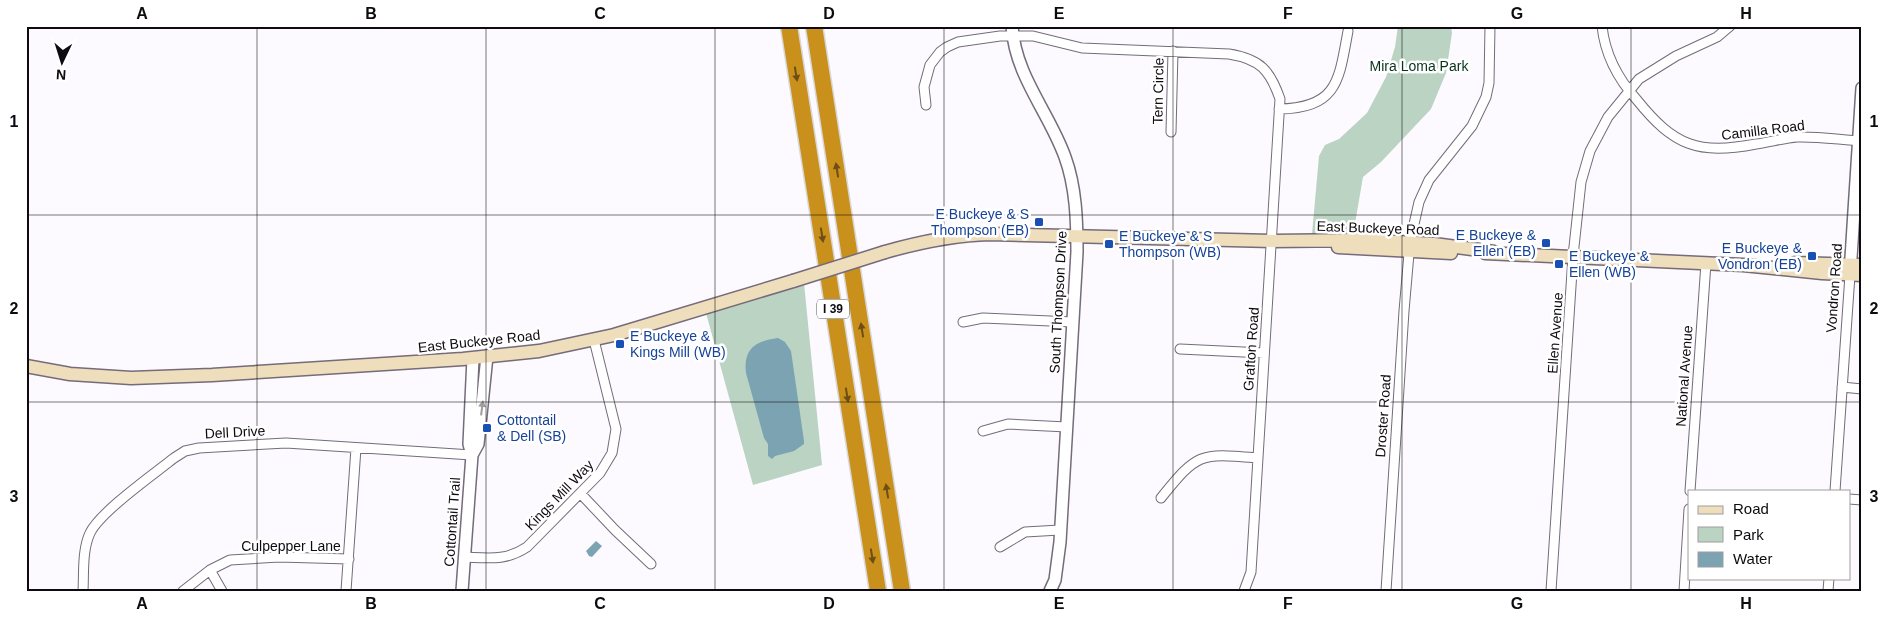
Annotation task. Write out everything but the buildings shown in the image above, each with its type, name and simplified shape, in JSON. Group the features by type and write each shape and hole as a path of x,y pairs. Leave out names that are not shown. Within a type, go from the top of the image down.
{"highway":[{"name":"I 39","path":"789,26 878,591"},
{"name":"I 39","path":"814,26 902,591"}],"main road":[{"name":"East Buckeye Road","path":"26,366 70,374 140,378 212,376 473,358 539,351 594,340 922,242 940,234 1014,226 1078,233 1291,242 1332,247 1409,247 1856,270"}],"street":[{"name":"Droster Road","path":"1386,591 1409,247 1419,202 1429,180 1472,126 1486,97 1490,84 1490,26"},
{"name":"Camilla Road","path":"1602,26 1603,40 1608,57 1629,91 1651,118 1667,132 1693,146 1724,149 1798,137 1860,141"},
{"name":"Ellen Avenue","path":"1551,591 1573,256 1581,182 1590,152 1608,117 1639,79 1676,56 1716,37 1730,26"},
{"name":"Grafton Road","path":"926,105 925,81 930,65 940,52 958,42 1013,31 1082,48 1229,54 1246,57 1256,62 1274,81 1280,99 1272,242 1251,572 1244,591"},
{"name":"South Thompson Drive","path":"1013,31 1024,75 1054,130 1066,158 1078,233 1060,530 1055,580 1050,591"},
{"path":"1279,108 1313,105 1319,102 1330,90 1341,67 1348,31"},
{"name":"Tern Circle","path":"1171,132 1173,51"},
{"name":"Vondron Road","path":"1835,490 1842,388 1856,270 1862,88"},
{"name":"National Avenue","path":"1690,490 1706,263"},
{"path":"963,322 984,318 1073,322"},
{"name":"Kings Mill Way","path":"465,557 497,558 518,553 605,467 612,453 616,438 615,424 594,340"},
{"path":"1180,348 1264,354"},
{"name":"Cottontail Trail","path":"472,455 478,444 487,356"},
{"name":"Cottontail Trail","path":"462,591 472,455 469,444 473,358"},
{"path":"1842,388 1862,389"},
{"path":"983,432 1008,424 1067,428"},
{"name":"Dell Drive","path":"83,591 87,543 92,529 110,510 185,451 199,448 286,443 472,455"},
{"path":"346,591 356,448"},
{"path":"1161,498 1182,471 1198,460 1220,455 1258,458"},
{"path":"580,493 651,564"},
{"path":"1684,591 1688,525"},
{"path":"1000,547 1025,532 1060,530"},
{"name":"Culpepper Lane","path":"183,591 210,570 230,560 279,557 348,559"},
{"path":"210,570 222,591"}],"green space":[{"name":"Mira Loma Park","path":"1398,26 1451,26 1452,33 1446,73 1431,109 1381,162 1363,177 1353,235 1312,234 1319,156 1325,145 1339,139 1367,113 1386,77 1395,47"},
{"path":"804,283 822,465 753,485 706,313"}],"water":[{"path":"778,338 785,342 791,351 804,444 794,451 775,456 772,459 768,456 768,444 764,438 746,373 746,364 749,352 753,347 763,341"},
{"path":"596,541 602,546 592,557 589,556 586,551"}],"place":[{"name":"E Buckeye & S Thompson (EB)","path":"1039,222"},
{"name":"E Buckeye & Ellen (EB)","path":"1546,243"},
{"name":"E Buckeye & S Thompson (WB)","path":"1109,244"},
{"name":"E Buckeye & Vondron (EB)","path":"1812,256"},
{"name":"E Buckeye & Ellen (WB)","path":"1559,264"},
{"name":"E Buckeye & Kings Mill (WB)","path":"620,344"},
{"name":"Cottontail & Dell (SB)","path":"487,428"}]}
